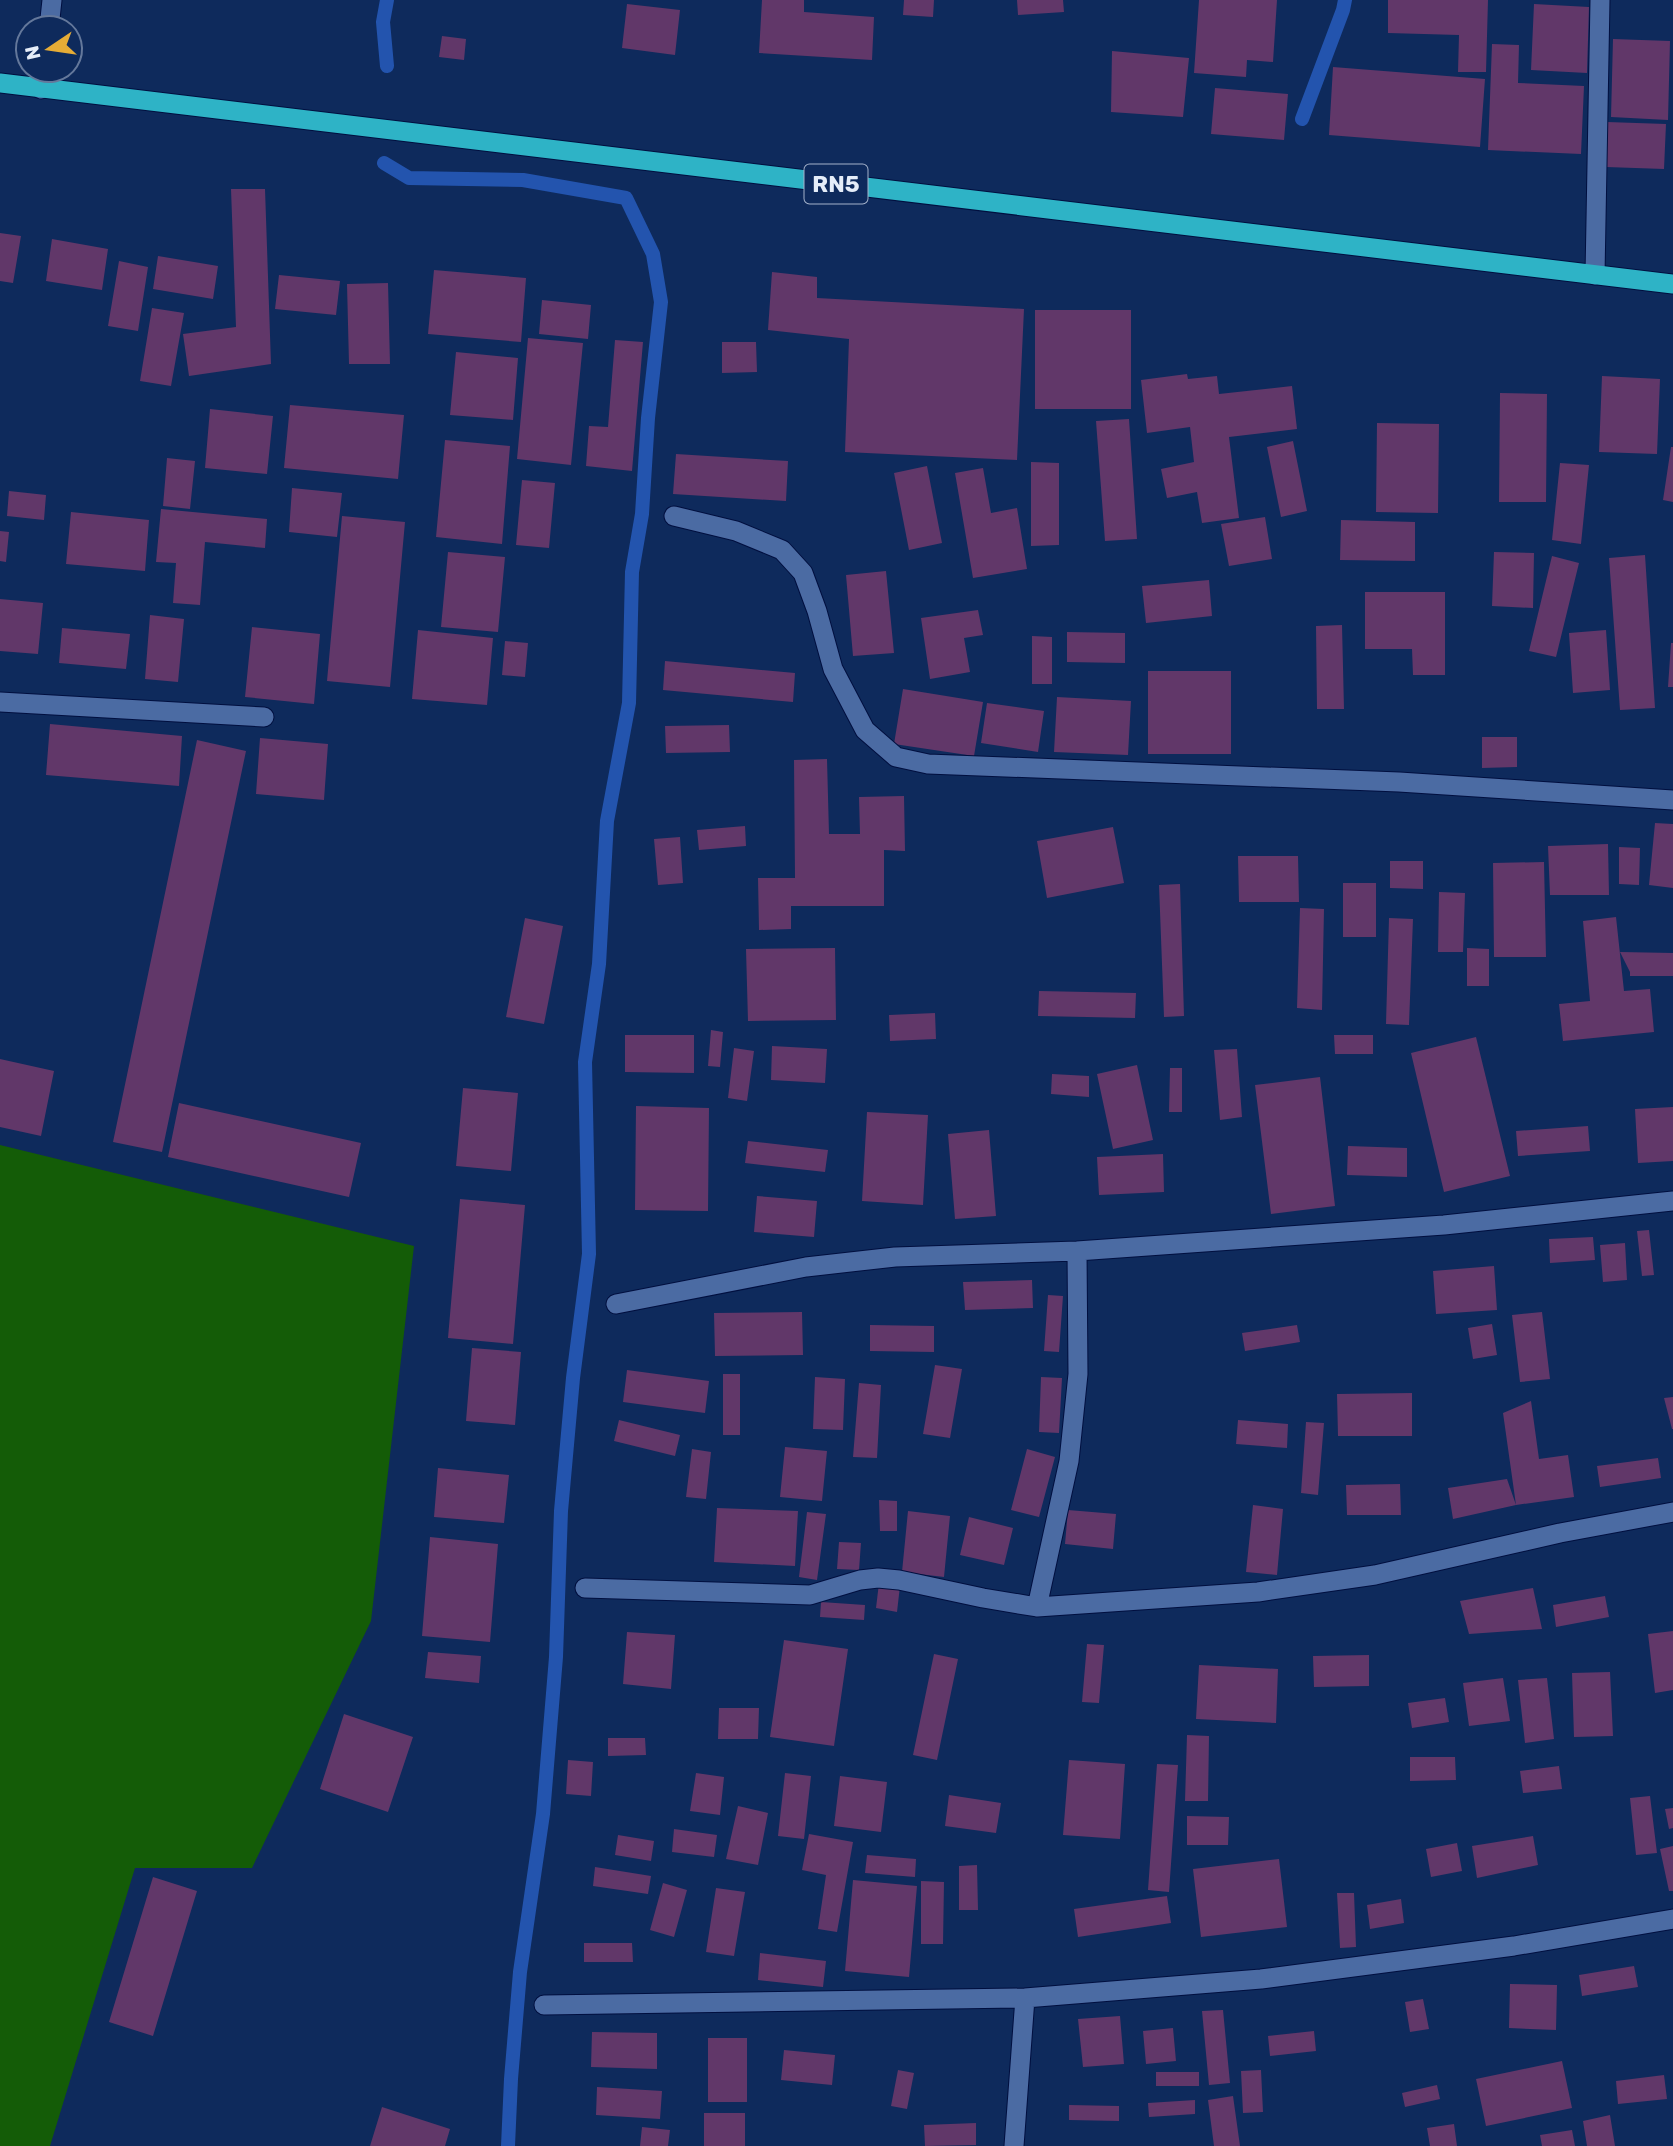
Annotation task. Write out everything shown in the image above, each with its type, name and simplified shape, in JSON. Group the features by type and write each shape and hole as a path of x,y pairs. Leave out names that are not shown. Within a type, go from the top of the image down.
{"highway":[{"name":"RN5","path":"83,84 1673,284"}],"street":[{"path":"1595,275 1600,0"},
{"path":"674,516 736,531 782,550 803,573 817,611 832,669 865,730 896,757 928,764 1399,782 1673,800"},
{"path":"0,702 264,717"},
{"path":"616,1304 806,1267 895,1257 1077,1251 1444,1225 1673,1201"},
{"path":"1037,1606 1069,1461 1077,1374 1077,1251"},
{"path":"585,1588 810,1595 860,1580 878,1578 1037,1606 1258,1592 1375,1575 1560,1533 1673,1512"},
{"path":"544,2005 1025,1998 1261,1979 1514,1946 1673,1919"},
{"path":"1014,2146 1025,1998"}],"green space":[{"path":"0,1145 414,1246 371,1621 252,1868 135,1868 50,2146 0,2146"}],"building":[{"path":"762,0 804,0 804,12 874,17 872,60 759,53"},
{"path":"904,0 934,0 933,17 903,15"},
{"path":"1017,0 1063,0 1064,12 1018,15"},
{"path":"1199,0 1277,0 1273,62 1247,60 1246,77 1194,73"},
{"path":"1388,0 1488,0 1486,72 1458,72 1459,35 1388,33"},
{"path":"627,4 680,10 675,55 622,48"},
{"path":"1534,4 1589,7 1587,73 1531,70"},
{"path":"442,36 466,39 464,60 439,57"},
{"path":"1613,39 1670,41 1668,120 1611,117"},
{"path":"1492,44 1519,45 1518,83 1584,86 1581,154 1488,150"},
{"path":"1112,51 1189,58 1183,117 1111,112"},
{"path":"1333,67 1485,79 1480,147 1329,135"},
{"path":"1215,88 1288,94 1284,140 1211,134"},
{"path":"1607,122 1666,124 1664,169 1606,167"},
{"path":"231,189 265,189 271,364 189,376 183,334 236,327"},
{"path":"0,233 21,236 13,283 0,281"},
{"path":"52,239 108,249 102,290 46,281"},
{"path":"158,256 218,266 213,299 153,289"},
{"path":"119,261 148,267 138,331 108,326"},
{"path":"434,270 526,278 521,342 428,334"},
{"path":"772,272 817,277 817,298 1024,309 1017,460 845,452 849,339 768,330"},
{"path":"279,275 340,281 336,315 275,309"},
{"path":"388,283 390,364 349,364 347,284"},
{"path":"542,300 591,305 588,339 539,334"},
{"path":"152,308 184,313 171,386 140,381"},
{"path":"1035,310 1131,310 1131,409 1035,409"},
{"path":"528,338 583,343 571,465 517,459"},
{"path":"615,340 643,342 632,471 586,466 589,426 608,427"},
{"path":"722,342 756,342 757,372 722,373"},
{"path":"456,352 518,358 513,420 450,415"},
{"path":"1187,374 1188,379 1217,376 1219,394 1292,386 1297,429 1229,437 1239,518 1202,523 1197,492 1167,498 1161,469 1194,462 1190,427 1147,433 1141,380"},
{"path":"1602,376 1660,379 1657,454 1599,452"},
{"path":"1500,393 1547,394 1546,502 1499,502"},
{"path":"290,405 404,415 398,479 284,468"},
{"path":"210,409 273,416 267,474 205,468"},
{"path":"1129,419 1137,539 1105,541 1096,421"},
{"path":"1377,423 1439,424 1438,513 1376,512"},
{"path":"445,440 510,446 502,544 436,537"},
{"path":"1293,441 1307,511 1281,517 1267,447"},
{"path":"1673,447 1673,502 1663,500"},
{"path":"676,454 788,461 786,501 673,494"},
{"path":"167,458 195,461 190,509 163,506"},
{"path":"1031,462 1059,463 1059,545 1031,546"},
{"path":"1560,463 1589,465 1581,544 1552,540"},
{"path":"927,466 942,543 909,550 894,473"},
{"path":"983,468 991,513 1017,508 1027,569 973,578 955,473"},
{"path":"522,480 555,483 549,548 516,545"},
{"path":"292,488 342,493 337,537 289,532"},
{"path":"9,491 46,495 44,520 7,516"},
{"path":"161,509 267,519 265,548 205,542 200,605 173,603 176,563 156,562"},
{"path":"71,512 149,520 145,571 66,564"},
{"path":"342,516 405,522 390,687 327,681"},
{"path":"1265,517 1272,559 1229,566 1221,524"},
{"path":"1341,520 1415,522 1415,561 1340,560"},
{"path":"0,531 9,532 6,562 0,561"},
{"path":"448,552 505,557 498,632 441,627"},
{"path":"1494,552 1534,553 1533,608 1492,606"},
{"path":"1645,555 1655,708 1620,710 1609,558"},
{"path":"1552,556 1579,563 1556,657 1529,651"},
{"path":"886,571 894,653 853,656 846,575"},
{"path":"1209,580 1212,616 1146,623 1142,586"},
{"path":"1365,592 1445,592 1445,675 1413,675 1412,649 1365,649"},
{"path":"0,599 43,603 38,654 0,651"},
{"path":"978,610 983,635 964,638 970,672 930,679 921,618"},
{"path":"150,615 184,619 178,682 145,679"},
{"path":"1342,625 1344,709 1317,709 1316,626"},
{"path":"252,627 320,634 314,704 245,697"},
{"path":"62,628 130,634 126,669 59,663"},
{"path":"418,630 493,638 487,705 412,699"},
{"path":"1606,630 1610,690 1573,693 1569,633"},
{"path":"1067,632 1125,633 1125,663 1067,662"},
{"path":"1032,636 1052,637 1052,684 1032,684"},
{"path":"505,641 528,643 525,677 502,675"},
{"path":"1671,643 1673,687 1668,687"},
{"path":"665,661 795,673 793,702 663,690"},
{"path":"1148,671 1231,671 1231,754 1148,754"},
{"path":"903,689 983,702 974,756 894,744"},
{"path":"1057,697 1131,701 1128,755 1054,752"},
{"path":"987,703 1044,711 1038,752 981,743"},
{"path":"50,724 182,736 179,786 46,775"},
{"path":"729,725 730,752 666,753 665,726"},
{"path":"1482,737 1517,737 1517,767 1482,768"},
{"path":"260,738 328,744 324,800 256,794"},
{"path":"197,740 246,751 162,1152 113,1142"},
{"path":"827,759 829,834 860,834 859,797 904,796 905,851 884,850 884,906 791,906 791,929 759,930 758,878 795,878 794,760"},
{"path":"1655,823 1673,824 1673,888 1649,885"},
{"path":"745,826 746,846 699,850 697,830"},
{"path":"1113,827 1124,883 1047,898 1037,841"},
{"path":"680,837 683,883 658,885 654,839"},
{"path":"1608,844 1609,895 1550,895 1548,846"},
{"path":"1619,847 1640,848 1639,885 1619,884"},
{"path":"1238,856 1298,856 1299,902 1239,902"},
{"path":"1390,861 1423,861 1423,889 1390,888"},
{"path":"1544,862 1546,957 1494,957 1493,863"},
{"path":"1343,883 1376,883 1376,937 1343,937"},
{"path":"1180,884 1184,1016 1164,1017 1159,885"},
{"path":"1439,892 1465,893 1463,952 1438,952"},
{"path":"1300,908 1324,909 1322,1010 1297,1008"},
{"path":"1616,917 1624,991 1650,989 1654,1032 1563,1041 1559,1004 1590,1001 1583,921"},
{"path":"525,918 563,926 544,1024 506,1017"},
{"path":"1389,918 1413,919 1409,1025 1386,1024"},
{"path":"835,948 836,1020 748,1021 746,949"},
{"path":"1467,948 1489,949 1489,986 1467,986"},
{"path":"1620,952 1673,953 1673,976 1630,976"},
{"path":"1039,991 1136,993 1135,1018 1038,1016"},
{"path":"935,1013 936,1039 890,1041 889,1015"},
{"path":"711,1030 723,1032 720,1067 708,1066"},
{"path":"625,1035 694,1035 694,1073 625,1072"},
{"path":"1334,1035 1373,1035 1373,1054 1335,1054"},
{"path":"1476,1037 1510,1176 1444,1192 1411,1053"},
{"path":"772,1046 827,1049 825,1083 771,1080"},
{"path":"734,1048 754,1051 747,1101 728,1098"},
{"path":"1237,1049 1242,1117 1220,1120 1214,1050"},
{"path":"0,1059 54,1071 41,1136 0,1127"},
{"path":"1137,1065 1153,1140 1113,1149 1097,1074"},
{"path":"1170,1068 1182,1068 1182,1112 1169,1112"},
{"path":"1052,1074 1089,1076 1089,1097 1051,1094"},
{"path":"1320,1077 1335,1206 1271,1214 1255,1085"},
{"path":"463,1088 518,1093 511,1171 456,1166"},
{"path":"179,1103 361,1143 349,1197 168,1157"},
{"path":"636,1106 709,1108 708,1211 635,1210"},
{"path":"1673,1107 1673,1161 1638,1163 1635,1109"},
{"path":"867,1112 928,1115 923,1205 862,1201"},
{"path":"1588,1126 1590,1151 1518,1156 1516,1131"},
{"path":"989,1130 996,1216 955,1219 948,1134"},
{"path":"748,1141 828,1150 825,1172 745,1163"},
{"path":"1348,1146 1407,1148 1407,1177 1347,1175"},
{"path":"1163,1154 1164,1192 1099,1195 1097,1157"},
{"path":"757,1196 817,1201 814,1237 754,1232"},
{"path":"460,1199 525,1205 513,1344 448,1338"},
{"path":"1649,1230 1654,1275 1642,1276 1637,1231"},
{"path":"1593,1237 1595,1260 1550,1263 1549,1239"},
{"path":"1625,1243 1627,1280 1603,1282 1600,1245"},
{"path":"1494,1266 1497,1310 1436,1314 1433,1271"},
{"path":"1032,1280 1033,1308 965,1310 963,1282"},
{"path":"1048,1295 1063,1296 1059,1352 1044,1351"},
{"path":"802,1312 803,1355 715,1356 714,1313"},
{"path":"1542,1312 1550,1379 1520,1382 1512,1315"},
{"path":"1492,1324 1497,1355 1473,1359 1468,1328"},
{"path":"870,1325 934,1326 934,1352 870,1351"},
{"path":"1297,1325 1300,1342 1245,1351 1242,1333"},
{"path":"472,1348 521,1352 515,1425 466,1421"},
{"path":"935,1365 962,1369 950,1438 923,1434"},
{"path":"627,1370 709,1381 705,1413 623,1402"},
{"path":"723,1374 740,1374 740,1435 723,1435"},
{"path":"815,1377 845,1379 843,1430 813,1429"},
{"path":"1041,1377 1062,1378 1059,1433 1039,1432"},
{"path":"859,1383 881,1385 877,1458 853,1457"},
{"path":"1412,1393 1412,1436 1338,1436 1337,1394"},
{"path":"1673,1397 1673,1429 1672,1429 1664,1398"},
{"path":"1531,1401 1539,1459 1568,1455 1574,1497 1516,1505 1503,1413"},
{"path":"619,1420 680,1435 675,1456 614,1441"},
{"path":"1238,1420 1288,1424 1287,1448 1236,1444"},
{"path":"1306,1422 1324,1423 1318,1495 1301,1493"},
{"path":"785,1447 827,1451 822,1501 780,1497"},
{"path":"692,1449 711,1452 706,1499 686,1497"},
{"path":"1027,1449 1055,1457 1039,1517 1011,1510"},
{"path":"1658,1458 1661,1478 1600,1487 1597,1466"},
{"path":"438,1468 509,1475 504,1523 434,1517"},
{"path":"1507,1479 1516,1505 1453,1519 1448,1488"},
{"path":"1400,1484 1401,1515 1347,1515 1346,1485"},
{"path":"879,1500 897,1501 897,1531 880,1531"},
{"path":"1253,1505 1283,1509 1277,1575 1246,1572"},
{"path":"717,1508 798,1511 795,1566 714,1562"},
{"path":"1068,1510 1116,1514 1113,1549 1065,1544"},
{"path":"908,1511 950,1516 944,1577 902,1572"},
{"path":"807,1512 826,1514 817,1580 799,1577"},
{"path":"969,1517 1013,1528 1004,1565 960,1555"},
{"path":"430,1537 498,1544 490,1642 422,1636"},
{"path":"839,1542 861,1543 859,1570 837,1569"},
{"path":"879,1583 900,1586 897,1612 876,1608"},
{"path":"1533,1588 1542,1629 1469,1634 1460,1601"},
{"path":"1605,1596 1609,1617 1556,1627 1553,1605"},
{"path":"821,1602 865,1605 864,1620 820,1617"},
{"path":"1673,1631 1673,1690 1655,1693 1648,1634"},
{"path":"627,1632 675,1635 671,1689 623,1684"},
{"path":"784,1640 848,1649 834,1746 770,1737"},
{"path":"1087,1644 1104,1645 1099,1703 1082,1702"},
{"path":"428,1652 481,1656 479,1683 425,1678"},
{"path":"934,1654 958,1659 937,1760 913,1755"},
{"path":"1369,1655 1369,1686 1314,1687 1313,1656"},
{"path":"1199,1665 1278,1669 1276,1723 1196,1719"},
{"path":"1610,1672 1613,1736 1574,1737 1572,1673"},
{"path":"1503,1678 1510,1721 1469,1726 1463,1683"},
{"path":"1547,1678 1554,1739 1525,1743 1518,1680"},
{"path":"1445,1698 1449,1722 1412,1728 1408,1703"},
{"path":"719,1708 759,1708 758,1739 718,1739"},
{"path":"344,1714 413,1737 388,1812 320,1789"},
{"path":"1187,1735 1209,1736 1208,1801 1185,1801"},
{"path":"608,1738 645,1738 646,1755 608,1756"},
{"path":"1410,1757 1455,1757 1456,1780 1410,1781"},
{"path":"568,1760 593,1762 591,1796 566,1794"},
{"path":"1069,1760 1125,1764 1120,1839 1063,1835"},
{"path":"1157,1764 1178,1765 1169,1892 1148,1890"},
{"path":"1559,1766 1562,1789 1523,1793 1520,1771"},
{"path":"696,1773 724,1777 720,1815 690,1811"},
{"path":"785,1773 811,1776 804,1839 778,1836"},
{"path":"840,1776 887,1782 881,1832 834,1826"},
{"path":"949,1795 1001,1803 996,1833 945,1826"},
{"path":"1650,1796 1657,1853 1636,1855 1630,1798"},
{"path":"738,1806 768,1813 758,1865 726,1859"},
{"path":"1673,1808 1673,1828 1669,1829 1665,1809"},
{"path":"1187,1816 1229,1817 1228,1845 1187,1845"},
{"path":"674,1829 717,1835 714,1857 672,1852"},
{"path":"809,1834 853,1842 837,1932 818,1929 826,1875 802,1870"},
{"path":"618,1835 654,1841 651,1861 615,1855"},
{"path":"1533,1836 1538,1865 1477,1878 1472,1846"},
{"path":"1457,1843 1462,1871 1431,1877 1426,1849"},
{"path":"1673,1846 1673,1891 1669,1891 1660,1849"},
{"path":"867,1855 916,1859 915,1877 865,1873"},
{"path":"1279,1859 1287,1927 1201,1937 1193,1869"},
{"path":"977,1865 978,1910 959,1910 959,1866"},
{"path":"595,1867 651,1876 648,1894 593,1886"},
{"path":"153,1877 197,1891 153,2036 109,2022"},
{"path":"853,1880 917,1886 909,1977 845,1971"},
{"path":"921,1881 944,1882 943,1944 921,1944"},
{"path":"663,1883 687,1890 674,1937 650,1930"},
{"path":"716,1888 745,1892 734,1956 706,1952"},
{"path":"1337,1893 1354,1893 1356,1947 1340,1948"},
{"path":"1167,1896 1171,1923 1078,1937 1074,1909"},
{"path":"1401,1899 1404,1923 1370,1929 1367,1905"},
{"path":"584,1943 632,1943 633,1962 584,1962"},
{"path":"760,1953 826,1961 823,1987 758,1980"},
{"path":"1634,1966 1638,1987 1582,1996 1579,1975"},
{"path":"1510,1984 1557,1985 1556,2030 1509,2028"},
{"path":"1423,1999 1429,2029 1410,2032 1405,2002"},
{"path":"1223,2010 1230,2083 1209,2085 1202,2011"},
{"path":"1120,2016 1124,2064 1083,2067 1078,2019"},
{"path":"1173,2028 1176,2061 1146,2064 1143,2031"},
{"path":"1314,2031 1316,2051 1270,2056 1268,2036"},
{"path":"592,2032 657,2033 657,2069 591,2067"},
{"path":"708,2038 747,2038 747,2102 708,2102"},
{"path":"784,2050 835,2055 832,2085 781,2080"},
{"path":"1562,2061 1572,2108 1486,2126 1476,2079"},
{"path":"898,2070 914,2073 907,2109 891,2106"},
{"path":"1261,2070 1263,2112 1243,2113 1241,2071"},
{"path":"1156,2072 1199,2072 1199,2086 1156,2086"},
{"path":"1664,2075 1667,2099 1618,2104 1616,2081"},
{"path":"1437,2085 1440,2099 1405,2107 1402,2093"},
{"path":"597,2087 662,2091 660,2119 596,2115"},
{"path":"1233,2096 1240,2146 1214,2146 1208,2100"},
{"path":"1195,2100 1195,2114 1149,2117 1148,2103"},
{"path":"1069,2105 1119,2106 1119,2121 1069,2120"},
{"path":"382,2107 450,2129 445,2146 370,2146"},
{"path":"704,2113 745,2113 745,2146 704,2146"},
{"path":"1610,2115 1615,2146 1587,2146 1583,2121"},
{"path":"976,2123 976,2145 925,2146 924,2125"},
{"path":"1454,2124 1457,2146 1430,2146 1427,2128"},
{"path":"642,2127 670,2130 668,2146 640,2146"},
{"path":"1572,2130 1575,2146 1542,2146 1540,2135"}],"waterway":[{"path":"387,0 383,22 387,66"},
{"path":"1302,119 1345,0"},
{"path":"384,163 409,178 523,180 626,198 653,254 661,302 648,418 642,514 632,572 629,703 607,821 599,964 585,1062 589,1254 573,1378 561,1511 556,1657 543,1814 520,1972 508,2146"}]}
